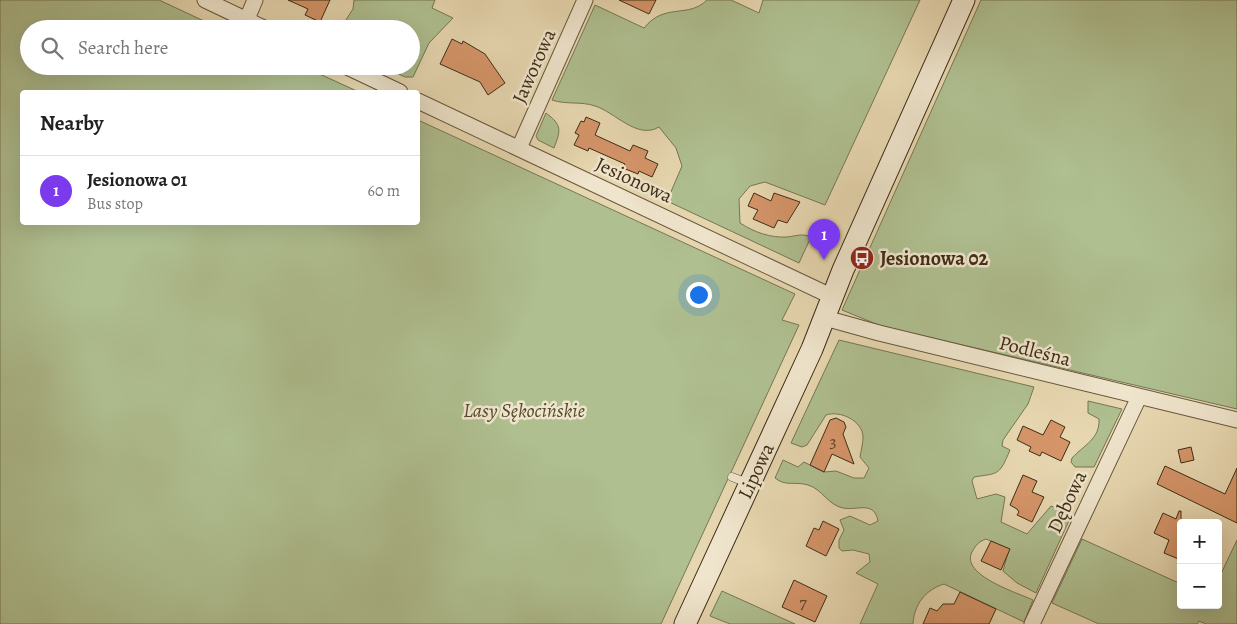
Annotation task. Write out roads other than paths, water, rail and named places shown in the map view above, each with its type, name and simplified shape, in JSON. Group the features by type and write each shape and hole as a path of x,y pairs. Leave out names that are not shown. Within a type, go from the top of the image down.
{"street":[{"path":"205,0 247,19 255,0"},
{"name":"Jaworowa","path":"519,148 585,0"},
{"name":"Lipowa","path":"685,624 741,481 825,318 964,0"},
{"path":"364,75 396,90"},
{"name":"Jesionowa","path":"420,102 833,297"},
{"name":"Podleśna","path":"825,318 879,334 1237,420"},
{"name":"Dębowa","path":"1032,624 1139,397"}],"place":[{"name":"Jesionowa 02","path":"862,258"},
{"name":"Jesionowa 01","path":"824,260"}],"park label":[{"name":"Lasy Sękocińskie","path":"524,410"}]}
